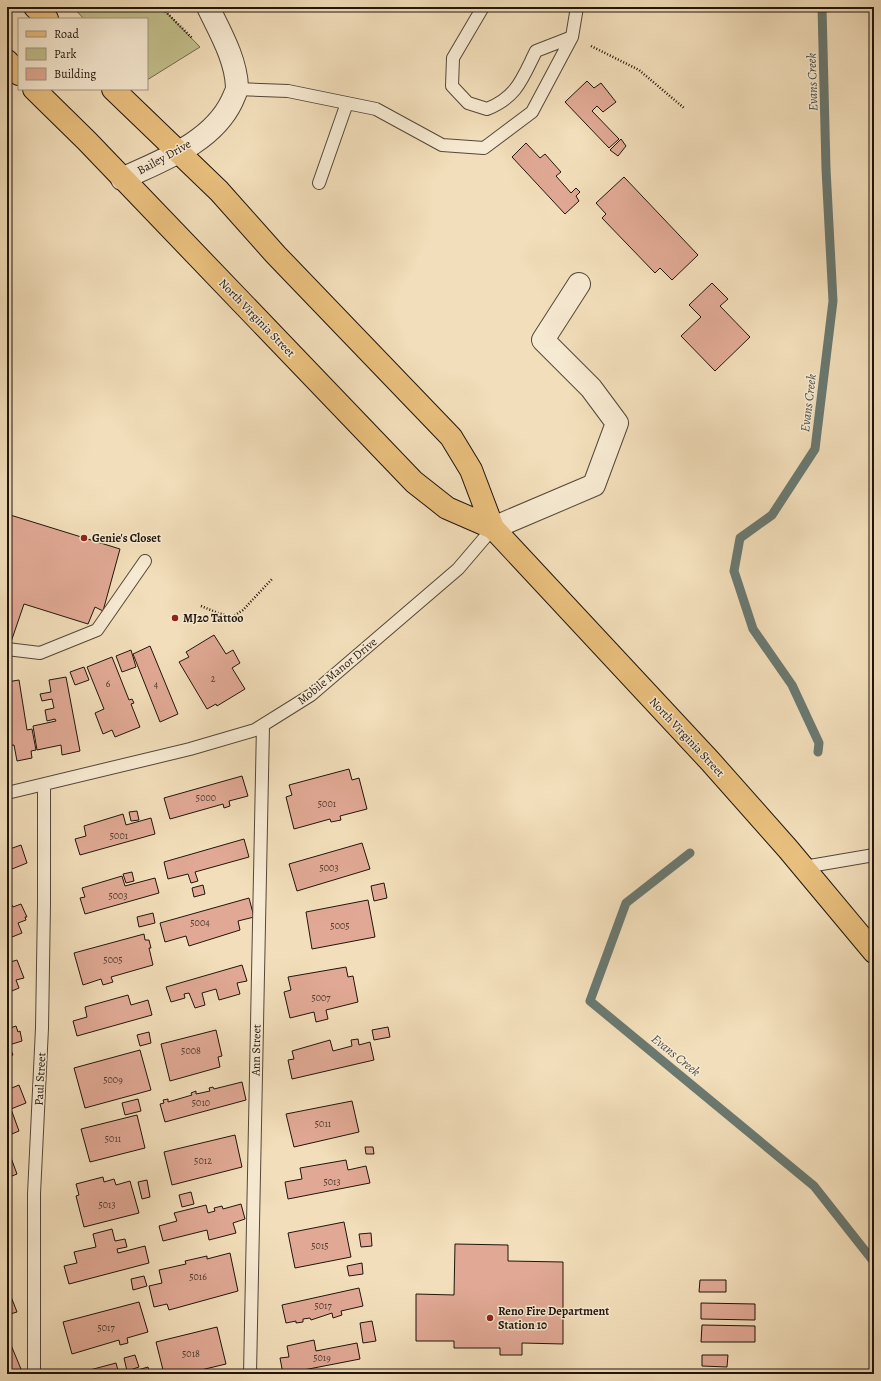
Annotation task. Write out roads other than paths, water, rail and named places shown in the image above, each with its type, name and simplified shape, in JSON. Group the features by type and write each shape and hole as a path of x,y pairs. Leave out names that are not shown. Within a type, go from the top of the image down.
{"main road":[{"path":"35,7 46,18"},
{"path":"7,61 18,73"},
{"name":"North Virginia Street","path":"35,90 87,140 122,179 414,482 447,508 493,528"},
{"name":"North Virginia Street","path":"114,90 219,191 276,255 451,436 471,470 493,528 710,762 804,868 874,952"}],"street":[{"path":"208,7 235,68 238,89"},
{"name":"Bailey Drive","path":"122,179 180,152 218,122 226,113 238,89"},
{"path":"493,528 594,485 617,423 591,388 543,340 579,284"}],"lane":[{"path":"483,7 453,58 452,86 468,103 487,109 503,103 517,86 536,52 572,37"},
{"path":"238,89 288,91 376,109 442,145 484,148 532,112 572,37 577,7"},
{"path":"319,183 347,103"},
{"name":"Mobile Manor Drive","path":"7,793 190,749 255,730 311,695 458,569 493,528"},
{"path":"7,649 40,653 96,630 145,561"},
{"name":"Ann Street","path":"250,1374 263,725"},
{"name":"Paul Street","path":"34,1374 34,1194 42,1028 44,785"},
{"path":"804,868 874,855"}],"waterway":[{"name":"Evans Creek","path":"818,752 819,743 792,685 753,629 734,571 740,538 772,515 815,449 833,301 826,169 822,7"},
{"name":"Evans Creek","path":"690,853 626,903 590,1001 814,1186 874,1262"}],"place":[{"name":"Genie's Closet","path":"84,538"},
{"name":"MJ20 Tattoo","path":"175,618"},
{"name":"Reno Fire Department Station 10","path":"490,1318"}]}
